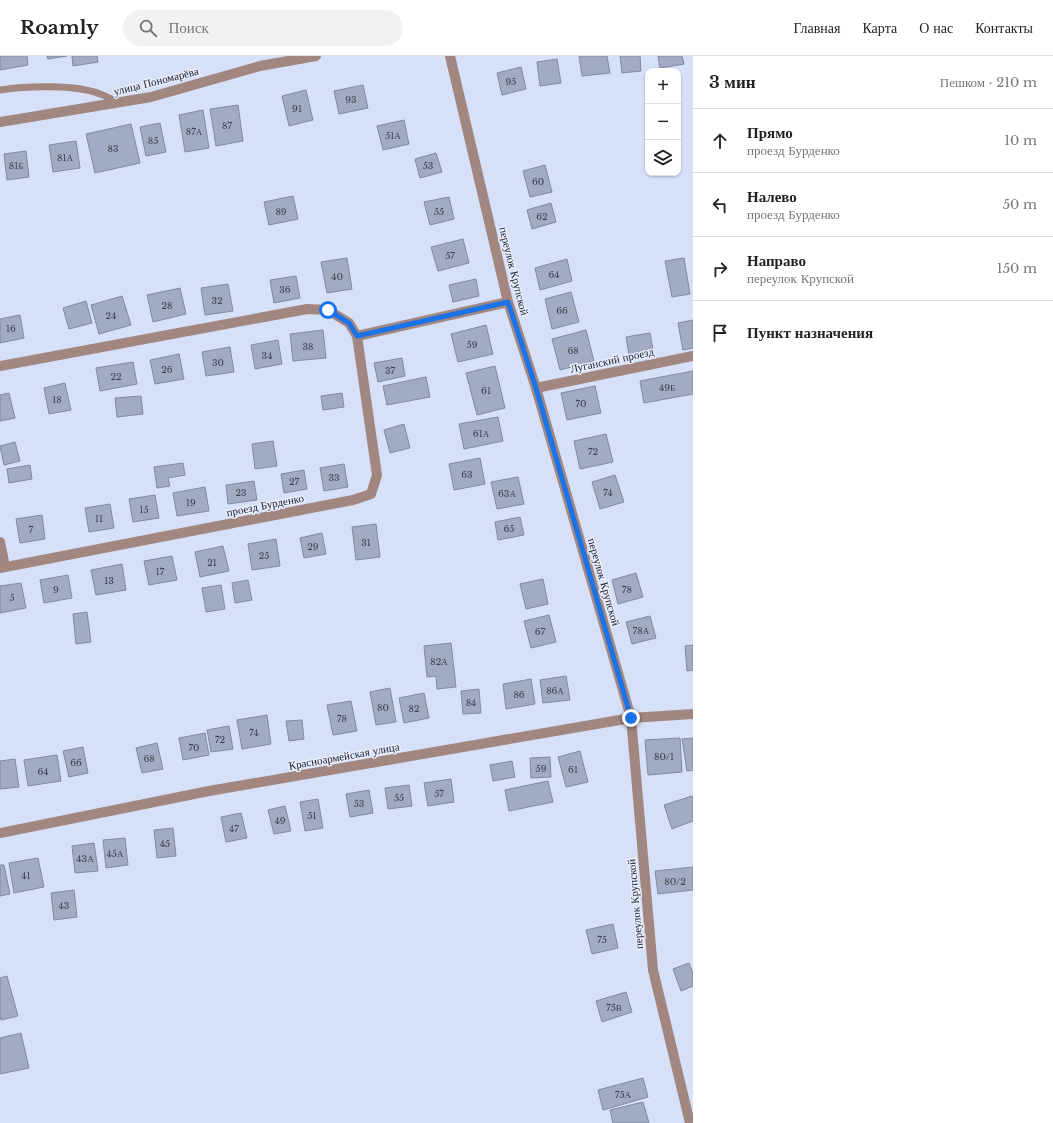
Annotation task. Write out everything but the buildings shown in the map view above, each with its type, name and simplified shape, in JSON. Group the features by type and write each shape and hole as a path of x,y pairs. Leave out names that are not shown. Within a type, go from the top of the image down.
{"street":[{"name":"улица Пономарёва","path":"0,122 151,97 260,66 316,56"},
{"name":"переулок Крупской","path":"450,56 508,302 536,388 631,718 653,970 690,1123"},
{"path":"357,336 508,302"},
{"name":"проезд Бурденко","path":"0,366 307,309 328,310 349,323 357,336 377,475 371,494 352,500 2,568 0,542"},
{"name":"Луганский проезд","path":"536,388 693,356"},
{"name":"Красноармейская улица","path":"0,833 209,791 631,718 693,714"}],"lane":[{"path":"0,90 14,88 72,88 99,93 119,103"}],"route":[{"path":"328,310 349,323 357,336 508,302 536,388 631,718"}]}
